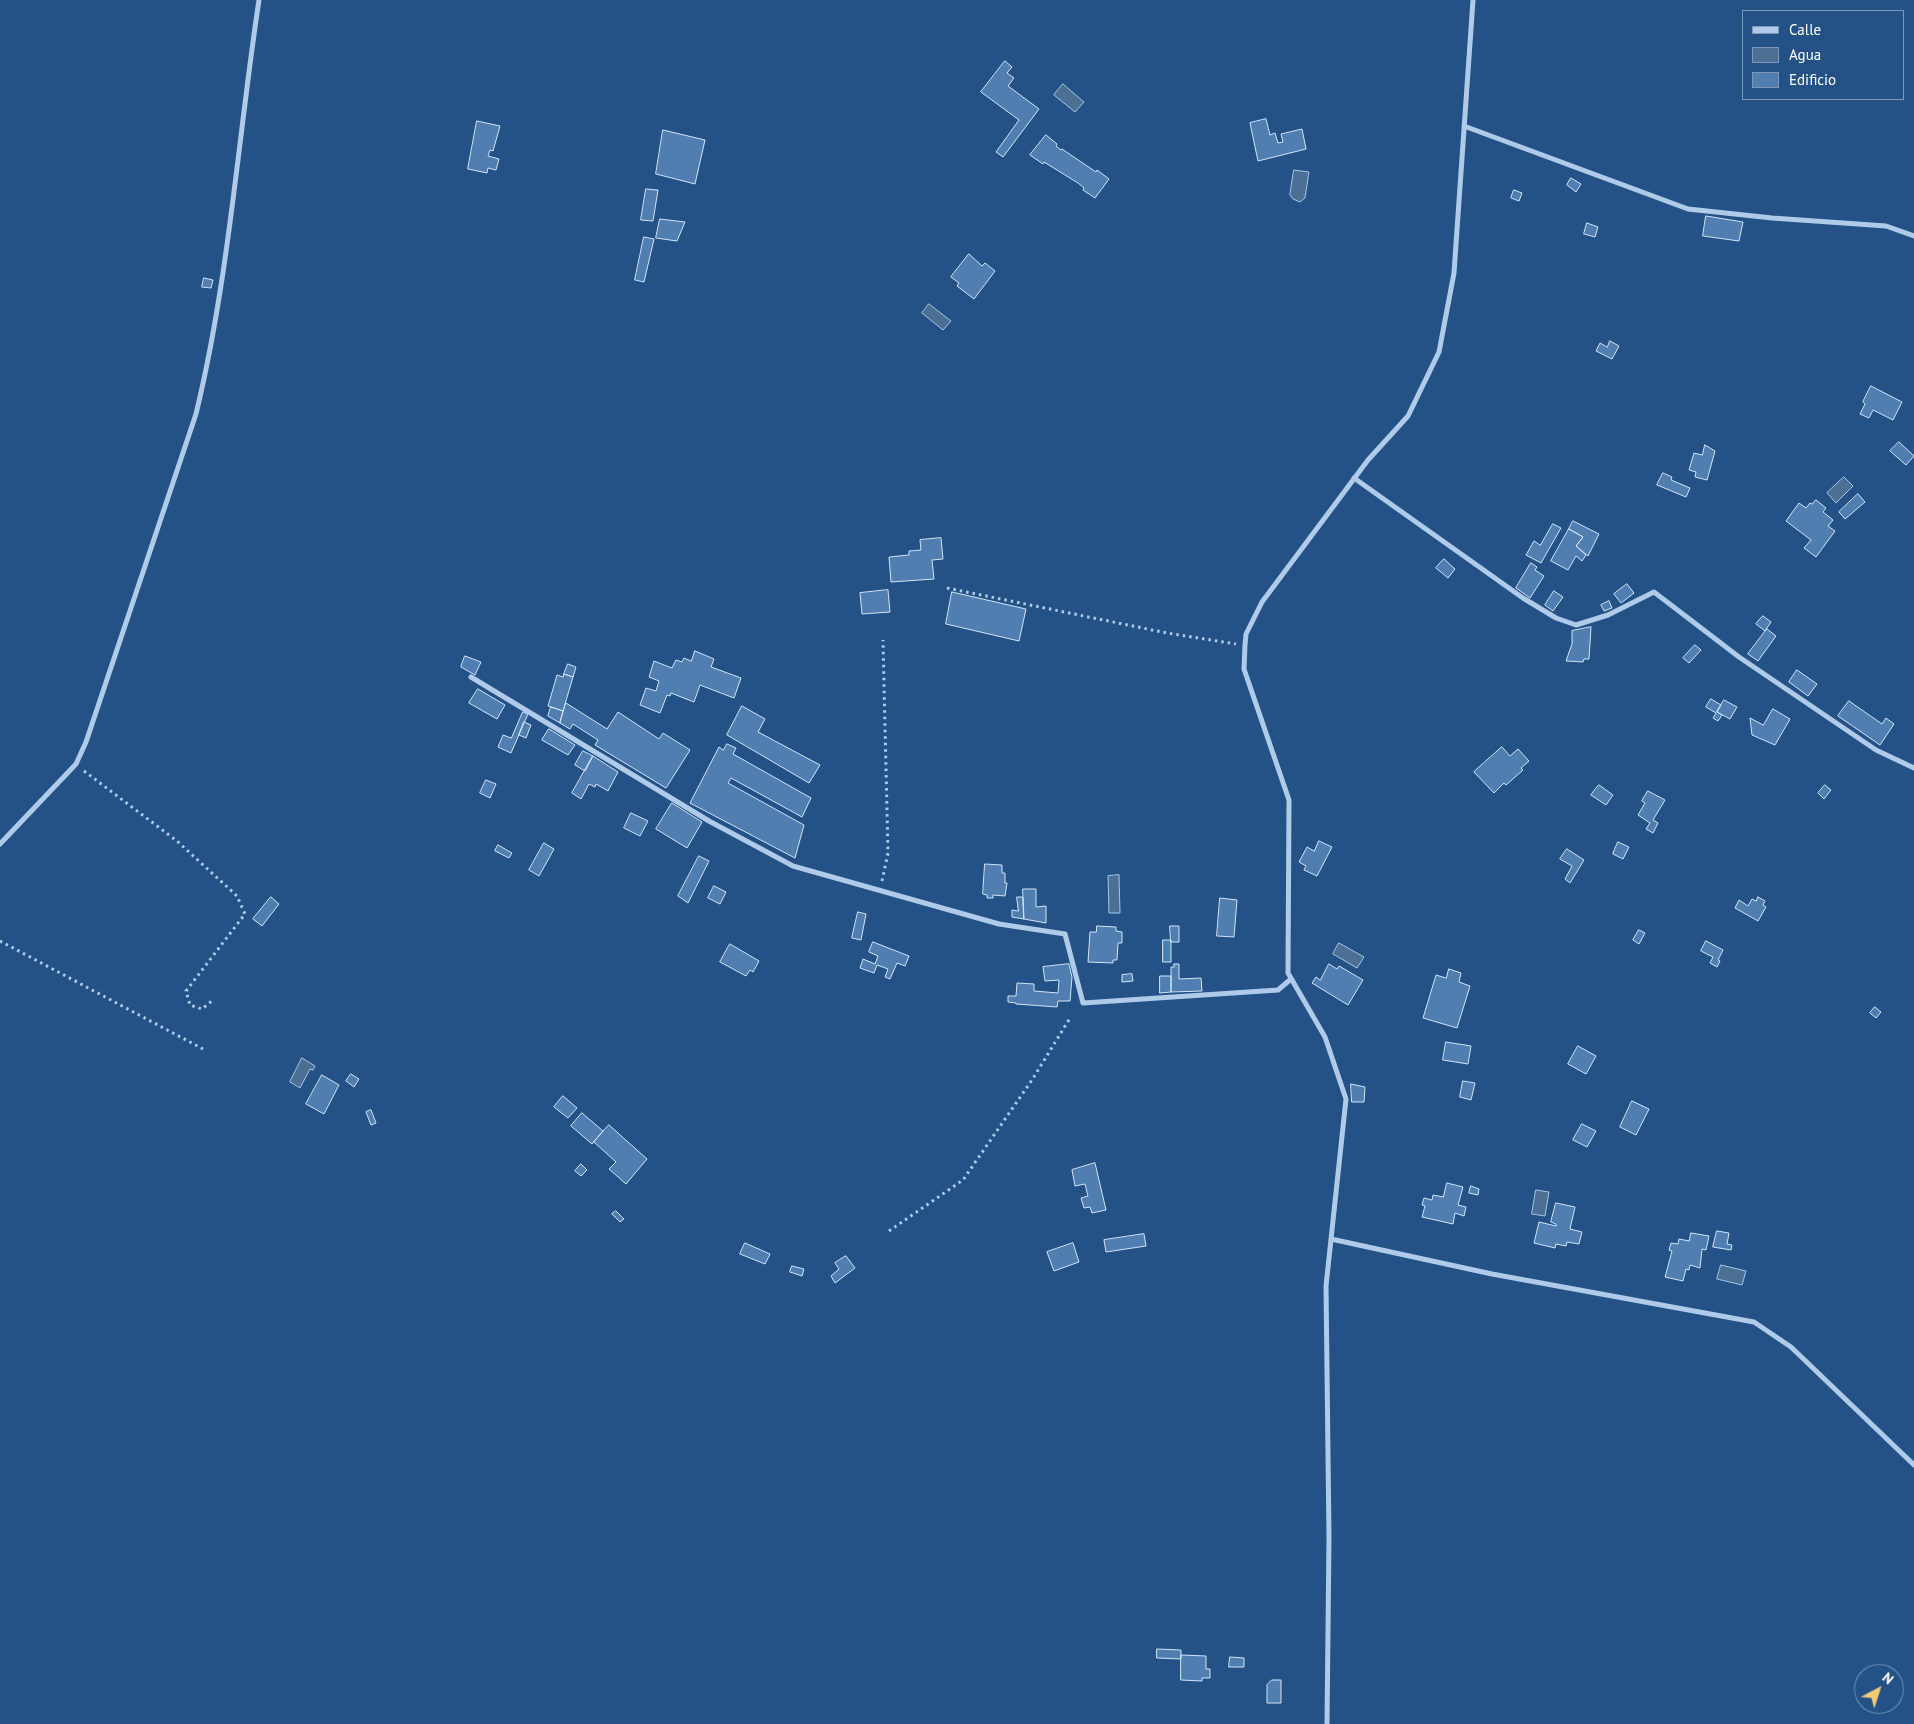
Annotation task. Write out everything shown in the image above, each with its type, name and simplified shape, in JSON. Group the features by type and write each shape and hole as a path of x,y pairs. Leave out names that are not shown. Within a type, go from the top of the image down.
{"street":[{"path":"0,844 76,764 86,742 143,576 198,405 210,359 258,0"},
{"path":"1327,1724 1329,1538 1326,1286 1346,1099 1325,1036 1288,973 1289,800 1244,669 1246,634 1262,602 1354,478 1408,416 1439,352 1454,273 1473,0"},
{"path":"1464,126 1688,209 1772,218 1886,226 1914,236"},
{"path":"1354,478 1523,598 1576,626 1608,615 1654,592 1739,657 1842,728 1876,750 1914,768"},
{"path":"471,677 709,821 793,866 999,924 1065,934 1083,1003 1278,990 1291,979"},
{"path":"1331,1239 1492,1274 1754,1322 1791,1348 1914,1465"}],"path":[{"path":"947,588 1167,633 1246,645"},
{"path":"880,890 888,853 883,640"},
{"path":"76,764 177,841 237,896 245,914 186,991 190,1005 202,1009 213,1000"},
{"path":"0,941 203,1049"},
{"path":"889,1231 963,1180 1032,1080 1070,1018"}],"water":[{"path":"1063,84 1084,102 1075,112 1054,95"},
{"path":"1294,170 1309,172 1305,198 1300,202 1293,199 1290,195"},
{"path":"929,304 951,321 943,330 922,313"},
{"path":"1844,477 1853,486 1836,503 1827,493"},
{"path":"1119,875 1120,913 1109,913 1108,876"},
{"path":"1339,943 1364,957 1357,968 1333,954"},
{"path":"302,1058 315,1066 313,1070 310,1069 300,1088 290,1082"},
{"path":"1536,1190 1549,1192 1545,1216 1532,1214"},
{"path":"1721,1265 1746,1271 1742,1285 1717,1279"}],"building":[{"path":"1005,61 1012,67 1007,73 1014,78 1008,86 1039,109 1003,157 996,152 1019,120 981,92"},
{"path":"1266,119 1270,135 1275,133 1278,143 1283,142 1281,134 1302,129 1306,149 1258,161 1250,123"},
{"path":"477,121 500,126 493,151 490,150 488,156 499,159 496,170 488,168 487,173 468,169"},
{"path":"663,130 705,140 695,184 656,174"},
{"path":"1046,135 1061,150 1109,179 1095,198 1083,190 1084,188 1078,183 1030,155"},
{"path":"1571,178 1581,184 1576,192 1567,185"},
{"path":"646,189 658,190 653,221 641,220"},
{"path":"1514,190 1522,193 1519,201 1511,198"},
{"path":"1706,216 1743,222 1739,241 1703,236"},
{"path":"660,219 685,222 677,241 656,238"},
{"path":"1587,223 1598,227 1595,237 1584,234"},
{"path":"644,237 654,239 644,282 635,280"},
{"path":"969,254 982,266 985,263 995,271 974,299 957,286 959,283 951,277"},
{"path":"204,278 213,280 211,288 202,287"},
{"path":"1610,341 1619,346 1612,359 1596,351 1600,343 1607,347"},
{"path":"1871,386 1902,402 1893,420 1873,410 1869,418 1860,414 1865,404 1863,402"},
{"path":"1899,442 1914,456 1906,465 1890,451"},
{"path":"1705,445 1715,451 1707,480 1695,477 1696,472 1689,470 1694,453 1702,455"},
{"path":"1663,473 1672,477 1671,480 1690,488 1686,497 1657,485"},
{"path":"1858,494 1865,502 1845,519 1839,512"},
{"path":"1816,500 1826,508 1823,512 1833,520 1828,526 1835,531 1816,557 1804,548 1811,540 1786,521 1799,503 1806,508"},
{"path":"1573,521 1599,534 1588,556 1576,546 1583,537 1569,529"},
{"path":"1553,524 1561,528 1541,563 1526,555 1534,541 1540,545"},
{"path":"1569,529 1583,537 1576,546 1586,555 1582,561 1576,556 1568,570 1551,561"},
{"path":"941,538 943,559 932,560 934,579 891,582 889,557 909,555 909,551 921,550 920,540"},
{"path":"1444,559 1455,569 1448,578 1436,568"},
{"path":"1531,563 1537,567 1535,570 1544,576 1530,598 1516,588"},
{"path":"1627,584 1634,593 1621,603 1614,594"},
{"path":"888,590 890,612 862,614 860,593"},
{"path":"1554,591 1563,597 1553,611 1545,605"},
{"path":"952,592 1026,609 1019,641 946,624"},
{"path":"1609,601 1612,608 1604,611 1601,605"},
{"path":"1763,616 1771,622 1765,631 1756,624"},
{"path":"1591,627 1589,659 1584,659 1583,662 1566,661 1572,644 1572,631"},
{"path":"1767,629 1776,636 1758,661 1748,654"},
{"path":"1695,645 1701,650 1689,663 1683,658"},
{"path":"695,651 714,659 711,667 741,678 734,698 700,685 694,702 671,693 670,696 667,695 660,713 640,705 646,688 656,691 659,681 649,677 654,661 672,668 676,660 682,662 684,658 691,661"},
{"path":"465,656 481,662 475,675 461,667"},
{"path":"568,664 576,667 573,677 564,674"},
{"path":"1797,670 1817,684 1808,696 1789,682"},
{"path":"564,674 573,677 563,711 548,706 557,675 563,677"},
{"path":"478,689 505,705 497,719 469,703"},
{"path":"1711,699 1721,705 1717,712 1722,715 1718,721 1713,718 1716,713 1706,707"},
{"path":"1724,700 1737,707 1730,719 1717,712"},
{"path":"1849,701 1882,724 1886,718 1894,724 1880,745 1838,716"},
{"path":"566,703 607,729 618,712 659,739 663,733 690,750 666,788 595,745 598,740 573,724 570,729 560,723"},
{"path":"742,706 765,719 758,732 820,765 809,783 727,735"},
{"path":"551,707 563,711 560,723 548,716"},
{"path":"1773,709 1790,719 1775,745 1752,735 1750,718 1763,725"},
{"path":"523,712 528,714 511,753 498,747 503,735 511,738"},
{"path":"524,722 531,725 526,738 519,735"},
{"path":"549,729 575,745 568,755 542,740"},
{"path":"727,744 736,748 733,754 811,798 802,817 731,778 728,783 804,825 795,858 690,803 719,747 723,750"},
{"path":"1502,747 1510,756 1518,749 1529,761 1521,768 1523,770 1506,785 1504,783 1494,793 1474,772"},
{"path":"583,751 593,756 585,771 575,765"},
{"path":"593,756 618,772 608,791 596,784 595,787 589,784 581,799 572,793"},
{"path":"486,780 496,784 490,798 480,793"},
{"path":"1599,785 1613,795 1606,805 1591,795"},
{"path":"1825,785 1831,790 1824,799 1818,793"},
{"path":"1648,791 1665,800 1653,820 1658,823 1653,833 1646,829 1650,823 1638,815 1645,803 1642,801"},
{"path":"672,803 702,822 687,848 656,829"},
{"path":"631,813 648,821 640,836 624,828"},
{"path":"1319,841 1332,847 1317,876 1304,870 1306,866 1299,862 1307,847 1314,851"},
{"path":"1618,842 1629,847 1623,859 1613,854"},
{"path":"544,843 554,849 539,876 529,870"},
{"path":"498,845 512,853 509,858 495,851"},
{"path":"1567,849 1584,860 1570,883 1565,879 1572,866 1560,859"},
{"path":"699,856 709,861 688,903 678,896"},
{"path":"985,864 1002,865 1002,873 1005,873 1005,883 1007,883 1005,896 993,895 993,898 987,898 987,895 983,894"},
{"path":"714,886 726,892 720,904 708,898"},
{"path":"1023,889 1036,889 1036,907 1046,906 1046,923 1024,919"},
{"path":"271,897 279,904 262,926 253,919"},
{"path":"1017,897 1023,897 1024,919 1012,917 1012,910 1018,911"},
{"path":"1758,897 1765,901 1763,905 1766,907 1758,921 1735,908 1739,900 1748,906 1752,899 1756,901"},
{"path":"1220,898 1237,900 1234,937 1217,936"},
{"path":"858,912 866,914 861,940 852,938"},
{"path":"1097,926 1116,927 1116,931 1122,932 1122,943 1118,943 1117,960 1113,960 1113,963 1088,962 1090,932 1096,932"},
{"path":"1170,926 1179,926 1179,942 1171,942"},
{"path":"1639,930 1645,933 1639,944 1633,940"},
{"path":"1163,940 1171,940 1171,962 1163,962"},
{"path":"1706,941 1723,950 1717,967 1710,963 1713,957 1701,951"},
{"path":"873,942 909,956 905,966 897,963 890,979 885,977 888,969 877,965 874,973 860,968 863,959 875,964 878,956 869,952"},
{"path":"730,944 759,961 753,972 750,970 746,976 720,962"},
{"path":"1069,964 1072,977 1070,1001 1058,1001 1057,1007 1008,1002 1008,996 1016,996 1017,983 1034,984 1034,991 1058,993 1059,980 1045,981 1043,967"},
{"path":"1174,964 1179,964 1179,979 1201,978 1202,991 1171,992 1171,967 1174,967"},
{"path":"1329,964 1337,969 1339,966 1363,980 1348,1005 1312,983 1316,977 1320,980"},
{"path":"1449,969 1461,973 1459,982 1470,986 1457,1028 1423,1018 1436,975 1446,978"},
{"path":"1132,974 1133,981 1122,982 1122,975"},
{"path":"1160,976 1171,976 1171,992 1160,993"},
{"path":"1875,1007 1881,1012 1876,1018 1870,1013"},
{"path":"1446,1042 1471,1046 1468,1064 1443,1060"},
{"path":"1578,1046 1596,1056 1586,1074 1568,1064"},
{"path":"351,1074 359,1079 354,1087 346,1081"},
{"path":"322,1075 339,1085 324,1114 306,1104"},
{"path":"1463,1081 1475,1083 1471,1100 1460,1097"},
{"path":"1351,1084 1365,1087 1364,1102 1352,1102"},
{"path":"563,1096 577,1108 568,1118 554,1107"},
{"path":"1632,1101 1649,1109 1636,1135 1620,1127"},
{"path":"371,1110 376,1123 371,1125 366,1112"},
{"path":"582,1113 603,1131 592,1144 571,1126"},
{"path":"1582,1124 1596,1131 1587,1147 1573,1140"},
{"path":"609,1125 647,1159 626,1184 609,1169 616,1162 594,1142"},
{"path":"1095,1163 1106,1210 1092,1213 1090,1207 1084,1208 1081,1198 1088,1196 1085,1184 1075,1186 1072,1170"},
{"path":"581,1164 587,1170 581,1176 575,1171"},
{"path":"1447,1183 1463,1187 1458,1205 1466,1207 1464,1216 1455,1213 1453,1224 1422,1217 1425,1206 1422,1205 1424,1198 1432,1200 1433,1195 1443,1197"},
{"path":"1471,1186 1479,1189 1478,1195 1469,1193"},
{"path":"1556,1203 1575,1207 1570,1229 1582,1232 1579,1244 1567,1242 1566,1246 1556,1244 1555,1248 1534,1243 1539,1222 1556,1226 1556,1224 1551,1222"},
{"path":"616,1211 624,1219 620,1222 612,1214"},
{"path":"1717,1231 1729,1233 1727,1244 1732,1245 1731,1250 1713,1247"},
{"path":"1691,1233 1709,1236 1706,1250 1702,1249 1700,1268 1690,1265 1689,1270 1686,1269 1683,1281 1665,1277 1672,1251 1669,1250 1671,1243 1678,1244 1679,1239 1689,1241"},
{"path":"1144,1234 1146,1246 1106,1252 1104,1240"},
{"path":"745,1243 770,1254 765,1264 740,1254"},
{"path":"1073,1243 1079,1262 1054,1271 1047,1252"},
{"path":"846,1256 855,1268 835,1283 831,1276 839,1269 835,1263"},
{"path":"792,1266 804,1269 802,1276 790,1272"},
{"path":"1157,1649 1181,1650 1181,1659 1157,1658"},
{"path":"1181,1655 1206,1656 1206,1669 1210,1669 1210,1678 1202,1678 1202,1681 1181,1680"},
{"path":"1230,1657 1244,1658 1244,1667 1229,1667"},
{"path":"1272,1680 1281,1680 1281,1703 1267,1703 1267,1685"}]}
